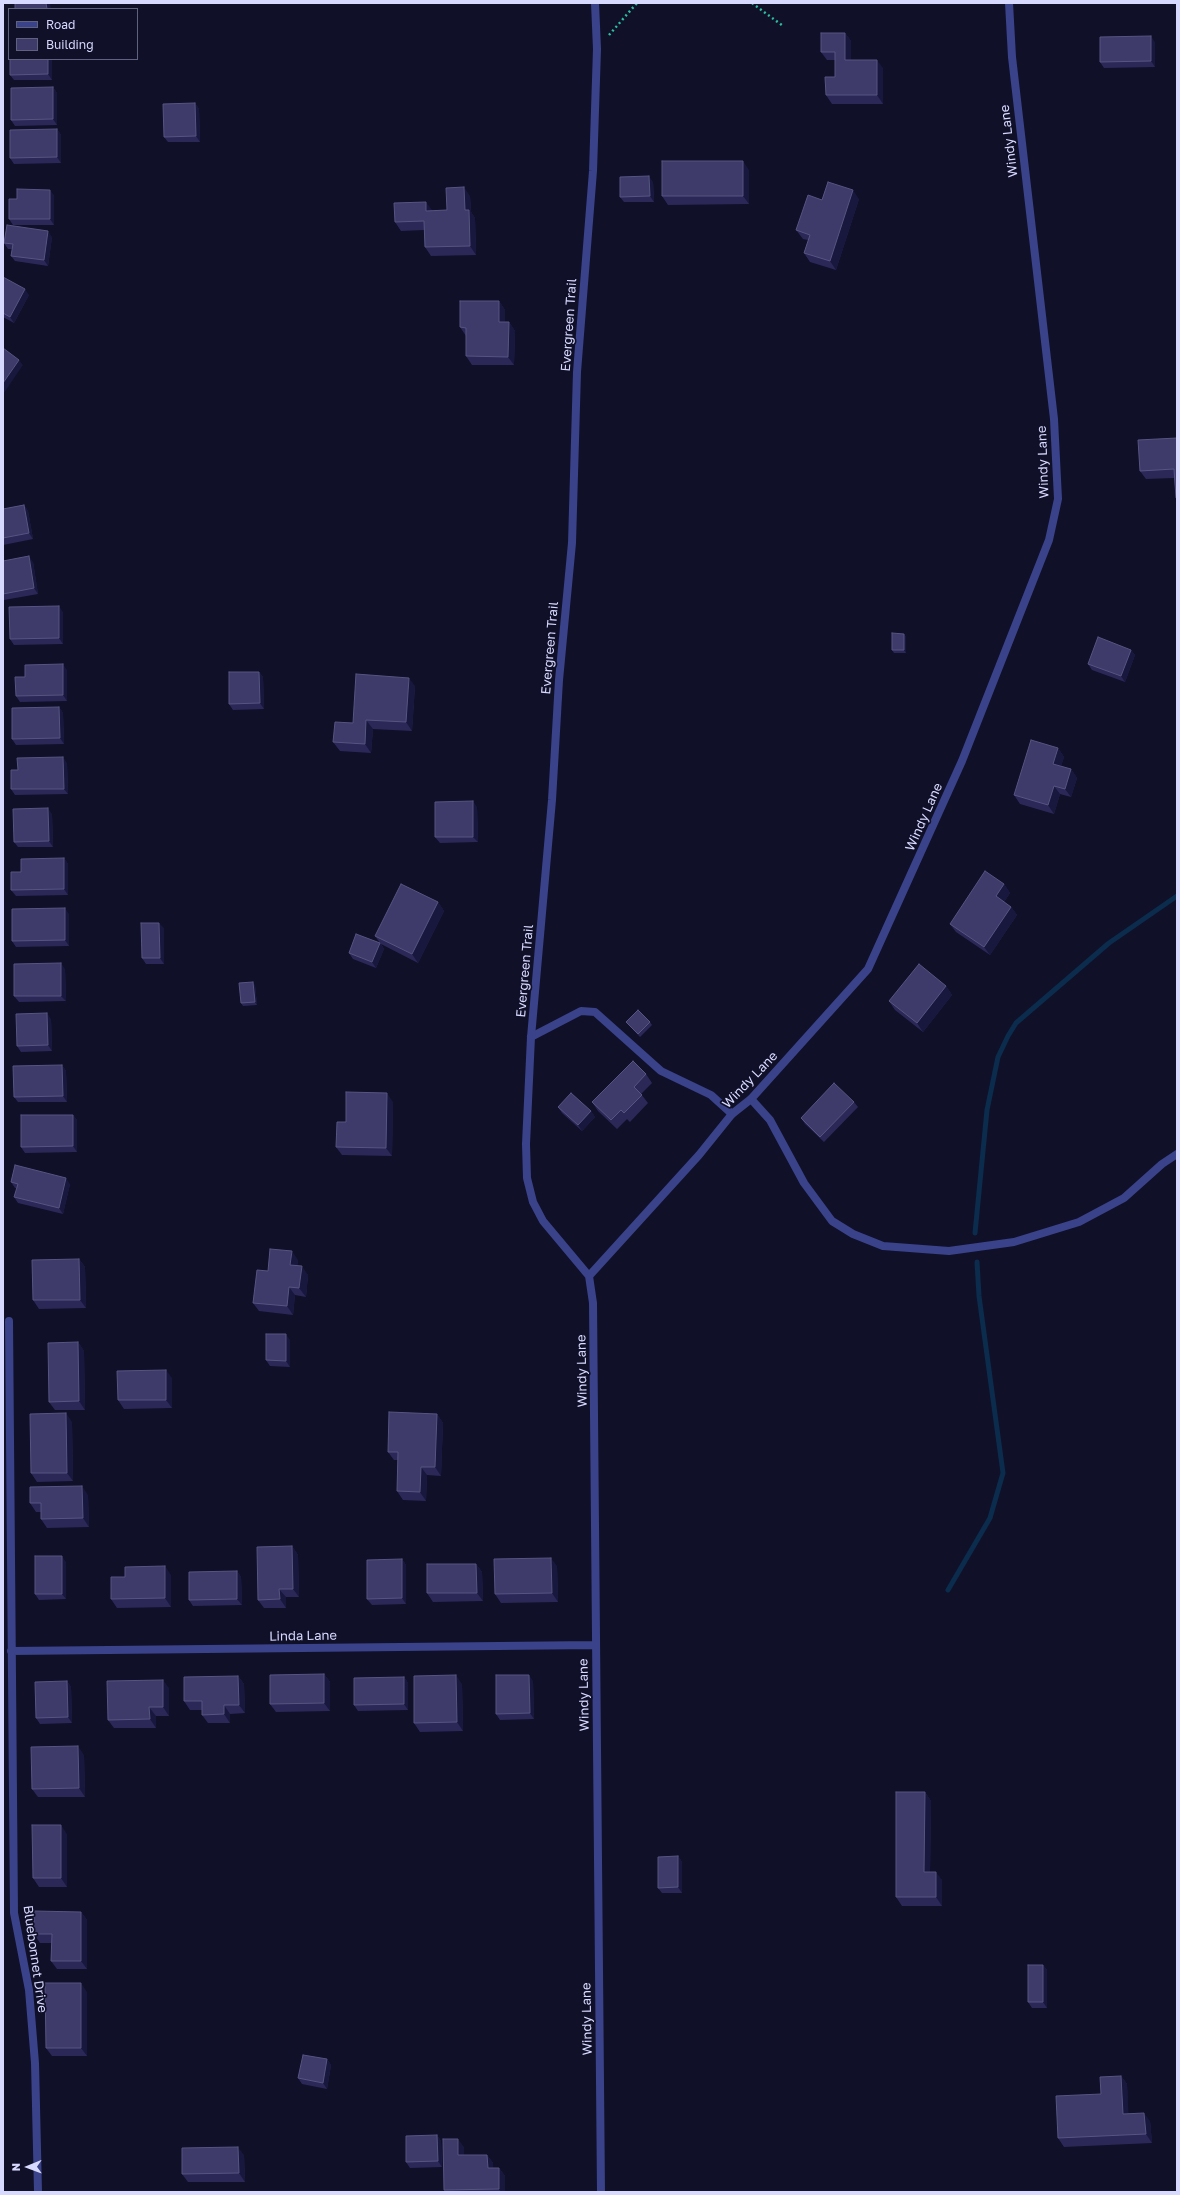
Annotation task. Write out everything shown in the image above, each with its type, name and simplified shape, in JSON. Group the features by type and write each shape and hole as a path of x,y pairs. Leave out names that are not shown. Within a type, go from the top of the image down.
{"street":[{"name":"Evergreen Trail","path":"589,1276 543,1221 534,1202 527,1178 526,1144 531,1037 552,800 559,680 572,543 577,372 593,171 597,49 594,3"},
{"name":"Windy Lane","path":"601,2192 593,1302 589,1276 699,1155 732,1114 751,1099 868,969 962,760 1049,540 1058,499 1054,420 1012,57 1009,3"},
{"path":"531,1037 582,1010 595,1012 661,1071 711,1095 732,1114"},
{"path":"751,1099 770,1120 804,1183 832,1221 853,1234 883,1246 949,1251 1014,1242 1079,1222 1124,1198 1162,1164 1177,1154"},
{"name":"Bluebonnet Drive","path":"9,1321 14,1913 30,1997 35,2063 38,2192"},
{"name":"Linda Lane","path":"11,1651 595,1645"}],"path":[{"path":"597,49 637,3"},
{"path":"752,3 783,26"}],"building":[{"path":"15,3 46,3 47,8 15,8"},
{"path":"821,33 845,33 845,60 877,60 877,95 826,95 825,77 835,77 835,52 821,52"},
{"path":"1151,36 1151,61 1100,62 1100,37"},
{"path":"10,60 48,60 48,74 10,75"},
{"path":"53,87 53,119 11,120 11,88"},
{"path":"195,103 196,136 164,137 163,104"},
{"path":"57,129 57,157 10,158 10,130"},
{"path":"662,161 743,161 743,196 662,196"},
{"path":"649,176 650,196 620,197 620,177"},
{"path":"828,182 853,190 830,261 804,253 810,235 796,230 808,195 822,200"},
{"path":"464,187 465,210 469,210 470,246 425,247 424,221 395,222 394,203 426,202 426,211 447,210 446,188"},
{"path":"17,189 50,190 50,219 9,219 9,199 17,199"},
{"path":"7,225 48,231 44,260 11,256 13,244 4,243"},
{"path":"3,277 25,289 10,317 3,313"},
{"path":"460,301 499,301 499,322 509,322 508,357 466,356 466,328 460,327"},
{"path":"3,348 19,360 3,383"},
{"path":"1177,438 1176,498 1174,469 1140,471 1138,440"},
{"path":"24,505 29,533 3,538 3,509"},
{"path":"29,556 34,588 3,594 3,561"},
{"path":"59,606 59,638 10,639 9,607"},
{"path":"892,633 904,634 904,650 892,650"},
{"path":"1098,637 1131,650 1121,676 1088,664"},
{"path":"63,664 63,695 16,696 15,677 25,677 25,665"},
{"path":"229,672 259,672 260,703 229,704"},
{"path":"356,674 409,678 406,722 366,720 365,744 333,742 335,722 353,723"},
{"path":"59,707 60,738 12,739 12,708"},
{"path":"1031,740 1058,748 1053,764 1071,769 1065,789 1054,786 1048,805 1014,795"},
{"path":"63,757 64,789 11,789 11,770 18,770 17,758"},
{"path":"473,801 473,837 435,837 435,802"},
{"path":"48,808 49,841 14,842 13,809"},
{"path":"64,858 64,889 11,890 11,872 21,872 21,859"},
{"path":"985,871 1004,884 996,896 1011,907 984,947 950,924"},
{"path":"401,884 438,902 412,954 375,936"},
{"path":"65,908 65,940 12,941 12,909"},
{"path":"141,923 159,923 160,958 142,958"},
{"path":"356,934 380,943 372,962 349,953"},
{"path":"61,963 61,996 14,996 14,964"},
{"path":"919,964 946,986 917,1023 889,1001"},
{"path":"253,982 255,1002 241,1003 239,983"},
{"path":"638,1010 650,1022 638,1034 626,1022"},
{"path":"47,1013 48,1045 17,1046 16,1014"},
{"path":"633,1061 646,1074 634,1087 642,1095 624,1113 621,1110 611,1120 592,1102"},
{"path":"62,1065 63,1096 14,1097 13,1066"},
{"path":"834,1083 854,1102 820,1137 801,1118"},
{"path":"346,1092 387,1093 386,1148 336,1147 337,1122 346,1122"},
{"path":"571,1093 591,1111 578,1125 558,1107"},
{"path":"21,1115 73,1115 73,1146 21,1147"},
{"path":"15,1165 66,1178 59,1208 14,1197 18,1184 11,1182"},
{"path":"270,1249 292,1251 290,1265 302,1266 299,1288 289,1287 287,1306 253,1303 257,1270 268,1271"},
{"path":"79,1259 80,1300 33,1300 32,1260"},
{"path":"266,1334 286,1334 286,1361 266,1360"},
{"path":"78,1342 79,1401 49,1402 48,1343"},
{"path":"166,1370 166,1400 118,1400 117,1371"},
{"path":"389,1412 437,1414 435,1467 421,1467 420,1492 397,1491 398,1452 388,1452"},
{"path":"66,1413 67,1473 31,1473 30,1414"},
{"path":"82,1486 83,1518 41,1519 41,1503 30,1503 30,1487"},
{"path":"292,1546 293,1589 279,1589 280,1599 258,1600 257,1547"},
{"path":"35,1556 62,1556 62,1594 35,1594"},
{"path":"551,1558 552,1593 495,1594 494,1559"},
{"path":"402,1559 402,1598 367,1599 367,1560"},
{"path":"427,1564 476,1564 477,1593 427,1593"},
{"path":"165,1566 165,1598 111,1599 111,1577 125,1577 125,1567"},
{"path":"237,1571 237,1599 189,1600 189,1572"},
{"path":"324,1674 324,1703 270,1704 270,1675"},
{"path":"456,1675 457,1722 414,1723 414,1676"},
{"path":"496,1675 529,1675 530,1713 496,1714"},
{"path":"238,1676 239,1705 224,1705 224,1714 202,1715 202,1701 184,1701 184,1677"},
{"path":"404,1677 404,1704 354,1705 354,1678"},
{"path":"163,1680 163,1707 149,1707 150,1719 108,1720 107,1681"},
{"path":"67,1681 68,1717 36,1718 35,1682"},
{"path":"78,1746 79,1788 32,1789 31,1747"},
{"path":"896,1792 925,1792 924,1872 936,1872 936,1897 896,1897"},
{"path":"32,1825 61,1825 61,1878 33,1878"},
{"path":"678,1856 678,1887 658,1888 658,1857"},
{"path":"34,1911 81,1912 81,1961 51,1961 52,1934 34,1934"},
{"path":"1028,1965 1043,1965 1043,2002 1028,2002"},
{"path":"45,1983 81,1983 81,2048 46,2048"},
{"path":"303,2055 327,2059 323,2083 298,2078"},
{"path":"1121,2076 1123,2114 1144,2113 1146,2134 1058,2138 1056,2096 1101,2094 1100,2077"},
{"path":"437,2135 438,2161 406,2162 406,2136"},
{"path":"443,2139 458,2139 458,2155 487,2155 488,2168 499,2168 499,2189 444,2190"},
{"path":"238,2147 239,2173 182,2174 182,2148"}],"waterway":[{"path":"975,1233 987,1110 998,1057 1008,1036 1016,1023 1109,943 1177,896"},
{"path":"948,1590 990,1518 1003,1473 979,1296 977,1262"}]}
